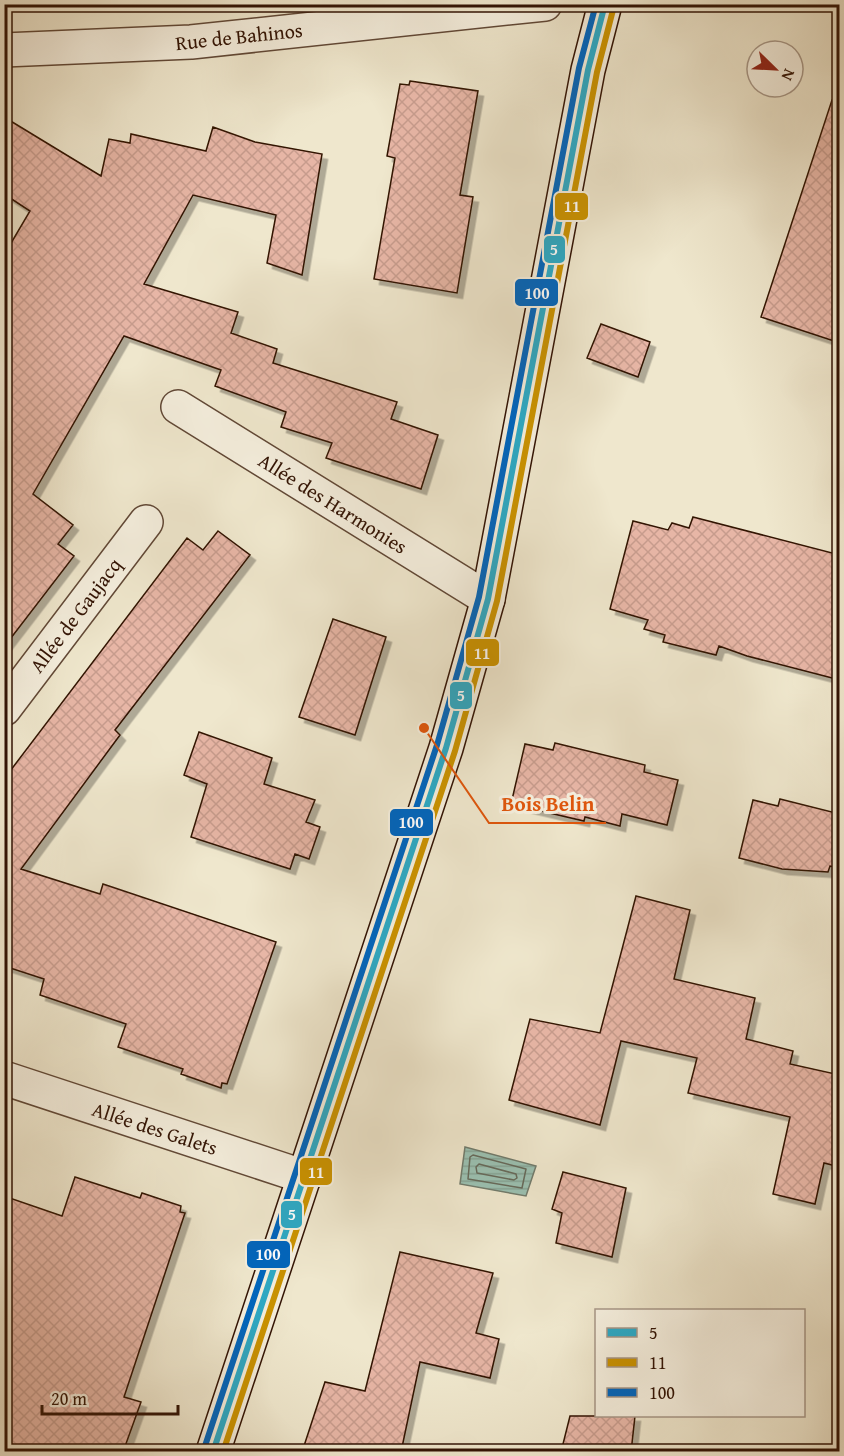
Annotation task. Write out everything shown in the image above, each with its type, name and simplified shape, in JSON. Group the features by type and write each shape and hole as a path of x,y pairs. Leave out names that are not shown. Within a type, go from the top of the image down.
{"street":[{"name":"Rue de Bahinos","path":"4,50 190,42 545,4"},
{"path":"213,1452 446,748 488,599 588,70 605,4"},
{"name":"Allée des Harmonies","path":"178,407 488,599"},
{"name":"Allée de Gaujacq","path":"4,709 146,522"},
{"name":"Allée des Galets","path":"4,1078 305,1177"}],"water":[{"path":"465,1147 536,1166 526,1196 460,1184"}],"building":[{"path":"410,81 478,91 460,195 473,197 457,293 374,279 395,158 387,156 400,84 409,85"},
{"path":"832,100 840,101 840,343 761,317"},
{"path":"4,117 101,176 109,139 130,143 131,134 206,151 213,127 255,142 322,154 302,275 267,263 276,215 193,195 144,284 238,312 231,333 277,349 273,363 397,402 391,419 438,435 421,489 326,458 332,443 281,427 286,412 215,386 221,370 124,336 33,494 73,525 58,544 74,556 4,647 4,255 30,211 4,194"},
{"path":"601,324 650,342 638,377 587,358"},
{"path":"693,517 840,555 840,680 747,656 719,646 716,655 663,642 665,635 644,629 648,620 610,609 633,521 668,530 672,523 689,528"},
{"path":"218,531 250,555 115,730 120,735 21,869 100,894 103,884 276,942 227,1084 222,1083 221,1088 181,1074 183,1069 118,1047 126,1024 40,995 44,979 4,966 4,779 187,538 203,550"},
{"path":"333,619 386,637 355,735 299,717"},
{"path":"199,732 272,758 264,784 315,800 306,822 320,827 309,859 295,854 290,869 191,837 207,784 184,775"},
{"path":"555,743 645,765 644,772 678,780 667,825 622,814 620,826 585,817 584,821 511,804 525,744 553,750"},
{"path":"780,799 840,814 840,868 830,866 828,872 782,869 739,858 753,800 778,806"},
{"path":"636,896 690,910 674,979 755,998 746,1039 793,1051 790,1064 840,1075 840,1167 824,1163 815,1204 773,1194 790,1117 688,1093 697,1058 621,1041 600,1125 509,1100 530,1019 600,1033"},
{"path":"563,1172 626,1188 612,1257 556,1243 562,1213 552,1209"},
{"path":"75,1177 140,1198 142,1193 181,1206 180,1212 185,1213 124,1397 141,1402 123,1452 32,1452 4,1441 4,1196 62,1216"},
{"path":"400,1252 493,1273 476,1333 499,1339 490,1378 420,1362 401,1452 302,1452 325,1382 365,1391"},
{"path":"570,1416 635,1417 631,1452 561,1452"}],"transit line":[{"name":"100","path":"204,1449 437,745 479,597 579,68 596,4"},
{"name":"5","path":"213,1452 446,748 488,599 588,70 605,4"},
{"name":"11","path":"223,1452 455,751 497,601 597,72 614,6"}],"place":[{"name":"Bois Belin","path":"424,728"}]}
